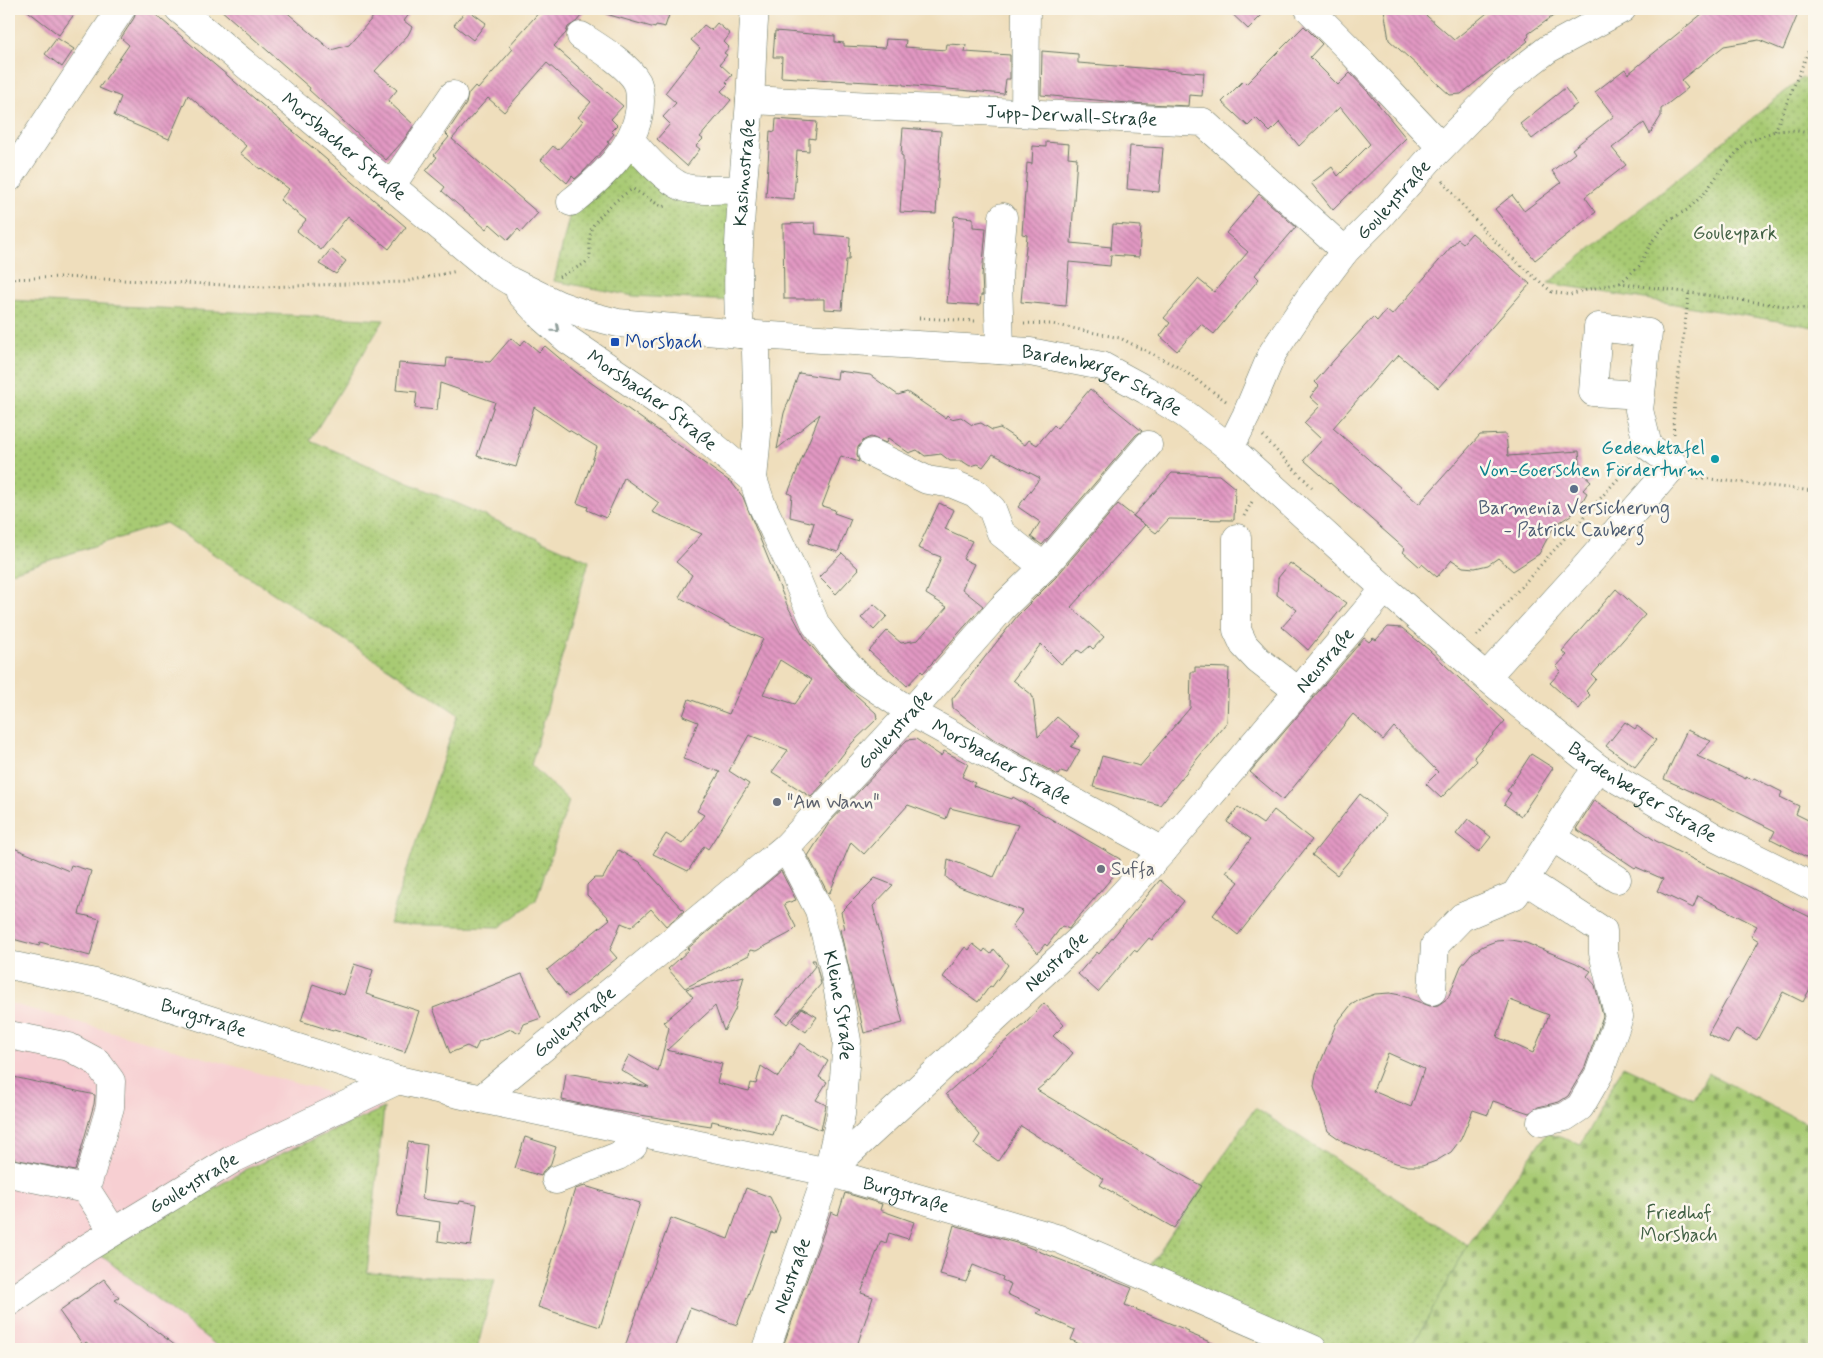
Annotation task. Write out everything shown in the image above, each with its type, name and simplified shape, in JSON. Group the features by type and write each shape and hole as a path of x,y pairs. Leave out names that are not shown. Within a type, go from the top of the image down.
{"street":[{"path":"9,178 121,9"},
{"name":"Morsbacher Straße","path":"179,9 480,260 510,281 559,306 618,323"},
{"name":"Kasinostraße","path":"748,343 738,309 741,190 750,100 755,9"},
{"path":"1309,9 1349,49 1435,154"},
{"name":"Gouleystraße","path":"1230,448 1274,352 1308,300 1345,251 1505,82 1548,48 1622,9"},
{"path":"1025,15 1025,113"},
{"path":"571,202 602,174 618,156 630,139 640,116 638,83 610,55 581,36"},
{"path":"391,186 453,95"},
{"name":"Jupp-Derwall-Straße","path":"750,100 1203,122 1345,251"},
{"path":"630,139 644,156 668,178 688,188 741,190"},
{"path":"1000,350 998,277 1003,217"},
{"name":"Morsbacher Straße","path":"510,281 543,318 568,340 671,410 757,491 816,624 833,648 860,677 912,712 1163,852"},
{"name":"Bardenberger Straße","path":"618,323 748,343 1000,350 1030,352 1102,366 1185,414 1230,448 1385,589 1486,676 1598,768 1716,838 1814,887"},
{"path":"748,343 758,423 757,491"},
{"path":"1486,676 1582,571 1683,471 1648,446 1639,410 1641,396"},
{"name":"Gouleystraße","path":"481,1099 786,847 912,712 1002,608 1044,568 1148,445"},
{"path":"872,453 927,480 953,484 975,493 992,509 1001,533 1044,568"},
{"path":"1238,538 1237,630 1244,645 1258,660 1298,691"},
{"name":"Neustraße","path":"766,1349 828,1172 1089,931 1163,852 1385,589"},
{"path":"1432,992 1435,945 1462,917 1515,895 1587,782 1598,768"},
{"path":"1552,836 1617,879"},
{"name":"Kleine Straße","path":"786,847 820,910 834,969 847,1041 841,1114 828,1172"},
{"path":"1525,880 1602,932 1603,954 1619,1017 1599,1074 1580,1107 1565,1117 1540,1122"},
{"name":"Burgstraße","path":"9,965 95,983 398,1080"},
{"path":"9,1035 69,1047 97,1062 111,1081 110,1107 86,1189"},
{"path":"398,1080 481,1099"},
{"name":"Gouleystraße","path":"9,1302 113,1232 233,1159 398,1080"},
{"name":"Burgstraße","path":"481,1099 828,1172 1059,1239 1313,1349"},
{"path":"556,1180 618,1156 633,1146 636,1132"},
{"path":"9,1173 86,1189 113,1232"}],"path":[{"path":"1775,131 1814,38"},
{"path":"1620,283 1639,266 1653,240 1669,220 1687,210 1704,194 1722,169 1745,143 1775,131 1792,130 1814,134"},
{"path":"1435,154 1458,200 1510,256 1552,292 1570,295 1620,283 1814,309"},
{"path":"554,279 584,264 590,258 591,231 596,220 624,194 633,190 662,207 670,205 688,188"},
{"path":"9,279 62,277 263,286 404,282 458,271"},
{"path":"1473,640 1673,420 1689,292"},
{"path":"1246,416 1286,462"},
{"path":"1683,471 1814,491"},
{"path":"1244,512 1255,497"}],"shaded area":[{"path":"9,1003 384,1108 247,1169 100,1253 221,1349 9,1349"}],"green space":[{"name":"Gouleypark","path":"1802,78 1814,82 1814,327 1548,283"},
{"path":"631,153 736,199 733,301 634,296 554,281 571,209"},
{"path":"9,300 384,320 310,440 589,561 531,765 569,801 536,900 500,927 389,924 458,714 166,523 9,573"},
{"name":"Friedhof Morsbach","path":"1623,1066 1694,1099 1708,1073 1814,1128 1814,1349 1411,1349 1468,1245 1547,1133 1581,1144"},
{"path":"384,1108 367,1273 495,1279 477,1349 221,1349 99,1254 247,1169"},
{"path":"1255,1108 1468,1245 1411,1349 1256,1349 1271,1322 1150,1266"}],"building":[{"path":"25,9 78,9 59,35"},
{"path":"136,9 149,9 406,227 389,249 348,216 321,250 297,231 306,220 280,200 289,189 240,153 246,146 188,95 169,139 114,116 121,97 99,88 129,45 121,38 134,18"},
{"path":"220,9 283,9 331,50 349,45 380,9 413,9 404,21 412,27 408,35 375,71 397,90 388,101 414,125 386,160 309,90 310,88"},
{"path":"467,9 486,23 473,40 454,25"},
{"path":"542,9 587,9 576,22 568,27 566,33 554,46 623,106 611,119 617,125 611,131 614,134 607,142 609,143 584,171 575,179 572,176 567,183 541,160 553,146 558,150 571,136 583,121 578,117 591,102 547,63 504,112 488,98 452,139 538,213 521,232 518,229 508,240 490,224 486,229 442,191 445,187 426,171 437,157 434,155 449,137 446,134 466,104 468,94 475,86 478,89 513,49 509,46"},
{"path":"607,9 671,9 665,27 656,25 655,28 606,14"},
{"path":"1227,9 1268,9 1248,29"},
{"path":"1384,9 1419,9 1454,40 1492,9 1563,9 1528,34 1529,36 1526,39 1528,41 1461,94 1450,95 1389,40"},
{"path":"1708,9 1784,9 1798,14 1783,50 1759,40 1724,46 1681,80 1688,88 1661,109 1661,116 1650,134 1644,123 1612,148 1626,165 1585,197 1596,212 1535,260 1495,209 1512,195 1524,211 1561,183 1552,171 1575,153 1572,149 1614,116 1595,92 1625,69 1628,74"},
{"path":"717,23 730,34 724,42 729,47 724,53 727,55 720,64 732,75 726,82 728,84 721,91 731,100 700,137 703,139 696,146 700,149 687,166 657,139 670,124 663,117 676,103 665,93 700,48 691,40 704,25 711,30"},
{"path":"1304,26 1322,44 1310,57 1338,85 1350,73 1406,138 1333,210 1311,183 1332,167 1338,176 1370,144 1340,107 1299,146 1280,122 1270,132 1256,118 1248,126 1222,102 1243,81 1246,84"},
{"path":"775,31 835,36 835,42 844,43 844,46 885,48 886,39 906,40 905,47 946,50 947,44 966,45 965,52 1010,55 1010,79 1006,79 1004,94 903,84 781,77 782,57 773,57"},
{"path":"57,38 74,49 62,67 45,54"},
{"path":"1042,51 1078,54 1078,63 1204,73 1202,96 1189,95 1188,106 1041,95"},
{"path":"1565,88 1577,104 1532,139 1520,124"},
{"path":"776,119 817,122 815,139 809,138 809,151 797,150 794,199 766,197 770,131 775,132"},
{"path":"903,128 941,131 936,214 900,212"},
{"path":"1046,142 1069,144 1068,157 1077,158 1071,243 1111,247 1111,250 1113,224 1141,226 1139,257 1111,255 1110,266 1069,262 1066,306 1021,302 1027,235 1022,234 1027,163 1032,164 1033,146 1046,147"},
{"path":"1130,146 1163,148 1159,192 1127,189"},
{"path":"1259,194 1296,227 1255,275 1259,279 1214,334 1201,324 1177,351 1160,336 1170,323 1164,318 1198,279 1214,292 1248,252 1226,233"},
{"path":"954,216 973,218 973,227 986,228 982,276 983,295 981,295 980,305 947,303"},
{"path":"815,223 816,234 850,237 849,260 846,260 842,310 824,309 824,299 784,299 783,224"},
{"path":"1472,233 1530,284 1438,388 1399,355 1393,362 1392,360 1333,428 1419,504 1480,435 1506,434 1508,456 1579,451 1581,472 1591,481 1583,490 1587,493 1577,511 1554,526 1539,554 1513,571 1498,558 1488,565 1475,568 1463,567 1452,560 1437,577 1422,564 1420,567 1403,552 1405,549 1304,460 1322,440 1304,423 1320,406 1310,397 1319,386 1315,382 1334,360 1373,317 1377,321 1386,310 1392,315 1458,239 1463,243"},
{"path":"331,249 346,261 336,274 319,264"},
{"path":"511,338 520,346 525,340 539,352 545,346 576,372 732,483 743,497 787,605 806,640 847,687 876,713 877,719 852,743 821,782 824,783 811,797 772,772 788,750 749,735 729,771 749,784 708,849 704,846 688,871 653,854 666,834 682,844 704,815 697,811 720,772 683,759 698,722 683,716 689,699 729,714 763,639 728,624 679,597 692,575 676,562 702,534 652,512 659,503 624,478 606,518 587,510 588,507 577,503 597,447 569,431 534,407 516,467 477,456 495,402 440,383 437,410 415,408 417,392 396,390 399,363 446,367 447,358 490,362","holes":["780,660 812,680 795,704 763,694"]},
{"path":"838,371 870,375 898,395 907,392 945,418 947,415 951,419 961,417 972,425 981,423 992,430 1000,428 1025,445 1029,440 1037,445 1054,425 1057,428 1090,389 1142,431 1136,435 1042,545 1031,537 1040,522 1018,507 1040,478 993,454 983,467 978,464 970,466 962,461 950,461 941,454 925,456 917,450 909,453 888,438 886,443 871,437 864,440 858,447 857,455 859,462 841,456 822,506 835,510 834,513 851,519 838,552 808,543 814,523 790,517 792,495 788,493 820,414 777,449 784,413 799,373 837,379"},
{"path":"1172,473 1219,475 1235,488 1234,520 1169,519 1156,533 1133,516"},
{"path":"939,503 954,510 945,529 972,541 963,559 974,564 962,589 983,606 923,673 921,671 907,686 869,651 887,631 901,643 918,640 947,607 926,594 941,557 918,548"},
{"path":"1118,504 1145,525 1071,607 1104,637 1093,649 1090,646 1082,653 1078,650 1061,664 1041,644 1013,680 1031,694 1033,698 1038,737 1057,717 1080,736 1071,747 1080,750 1067,773 1061,771 1058,775 993,739 953,708 952,699 1018,615 1056,577"},
{"path":"842,553 859,569 836,594 819,577"},
{"path":"1290,563 1346,603 1308,650 1282,627 1297,610 1277,595 1278,578"},
{"path":"1616,589 1645,615 1592,675 1596,679 1586,691 1590,695 1579,709 1550,683 1561,671 1556,667 1567,655 1562,651"},
{"path":"874,604 887,616 874,630 861,618"},
{"path":"1388,627 1402,628 1429,650 1505,721 1474,757 1477,761 1441,798 1426,784 1438,772 1394,727 1383,740 1353,714 1283,800 1250,772 1364,638 1369,642 1373,638 1376,640"},
{"path":"1195,667 1229,668 1227,722 1160,805 1093,787 1102,756 1140,766 1190,708 1191,672 1195,672"},
{"path":"1625,722 1635,729 1637,726 1656,740 1635,767 1606,746"},
{"path":"1687,730 1711,741 1697,756 1746,779 1746,777 1753,780 1754,778 1782,792 1780,797 1799,806 1796,814 1814,823 1814,861 1771,839 1775,831 1711,799 1664,779"},
{"path":"916,739 941,756 944,751 968,764 962,777 975,783 973,786 1012,799 1013,797 1120,859 1121,867 1069,929 1062,926 1047,946 1045,944 1038,953 1012,926 1023,911 957,886 946,877 948,859 994,877 1018,825 950,808 946,819 908,805 864,854 851,842 828,893 808,856 829,823 907,740"},
{"path":"1531,754 1553,768 1521,816 1504,804 1511,793 1507,791"},
{"path":"1360,794 1386,816 1337,875 1312,855"},
{"path":"1594,800 1656,841 1814,919 1814,981 1803,1002 1783,992 1757,1040 1736,1029 1728,1044 1708,1034 1759,941 1751,936 1757,926 1698,896 1693,908 1657,891 1663,879 1635,868 1576,829"},
{"path":"1238,807 1263,824 1274,810 1312,840 1238,935 1213,915 1239,882 1226,872 1251,839 1227,822"},
{"path":"1468,819 1491,837 1479,852 1456,834"},
{"path":"9,846 69,871 71,865 91,871 79,914 100,919 90,956 40,942 39,946 9,938"},
{"path":"618,850 639,862 684,911 666,926 651,909 631,927 621,923 610,950 617,958 568,997 547,970 610,919 587,895 587,885 594,878 603,878"},
{"path":"781,871 796,900 784,904 796,927 790,933 756,951 750,950 749,955 685,988 668,969 689,950 687,949"},
{"path":"875,878 893,885 873,906 903,1023 864,1033 840,930 845,929 841,912"},
{"path":"1160,880 1184,901 1152,940 1149,938 1137,952 1134,950 1098,992 1078,974 1097,952 1099,954"},
{"path":"1511,940 1526,943 1591,971 1587,976 1595,985 1603,1016 1585,1067 1568,1096 1559,1102 1538,1107 1529,1113 1493,1101 1488,1115 1473,1110 1461,1139 1451,1152 1436,1161 1422,1166 1408,1166 1396,1163 1345,1143 1328,1131 1314,1086 1316,1074 1336,1024 1351,1005 1375,994 1390,993 1430,1006 1438,1005 1448,998 1461,966 1471,954 1483,946 1496,941","holes":["1510,1000 1549,1015 1533,1053 1497,1037","1388,1053 1424,1069 1411,1107 1373,1091"]},
{"path":"973,944 983,952 985,949 991,954 994,949 1008,965 978,1002 943,977 965,947 969,950"},
{"path":"812,960 815,960 821,984 787,1024 776,1015 815,966"},
{"path":"354,964 373,970 366,994 419,1011 405,1052 334,1029 333,1031 301,1021 313,984 344,995"},
{"path":"522,974 541,1018 524,1024 520,1033 511,1029 479,1042 475,1050 467,1046 450,1053 433,1008"},
{"path":"744,976 735,1010 724,1031 715,1006 667,1050 722,1064 717,1083 749,1091 751,1083 756,1084 761,1066 778,1077 800,1043 828,1061 819,1077 827,1082 816,1100 826,1105 821,1130 780,1114 773,1135 712,1121 711,1126 608,1110 562,1100 566,1073 649,1087 621,1070 629,1055 658,1072 669,1028 664,1022 693,997 686,989"},
{"path":"1044,1003 1064,1025 1053,1036 1073,1053 1054,1076 1037,1090 1147,1156 1202,1186 1174,1228 1100,1185 1104,1179 1021,1126 998,1161 974,1144 980,1135 946,1094 1026,1023"},
{"path":"802,1008 817,1017 806,1032 792,1022"},
{"path":"9,1076 95,1095 75,1171 9,1158"},
{"path":"525,1137 556,1147 550,1166 544,1170 541,1176 515,1168"},
{"path":"408,1142 427,1145 422,1199 459,1204 460,1201 477,1204 471,1246 438,1241 440,1222 397,1216"},
{"path":"585,1186 640,1203 600,1327 538,1307 575,1189"},
{"path":"746,1188 770,1197 780,1218 775,1233 771,1232 737,1325 690,1308 675,1349 624,1349 671,1218 728,1239"},
{"path":"845,1193 882,1204 880,1210 914,1222 908,1239 889,1233 886,1243 881,1241 861,1293 873,1297 856,1349 782,1349 831,1212 838,1215"},
{"path":"954,1225 1023,1245 1132,1288 1125,1305 1227,1349 1080,1349 1082,1345 1071,1340 1075,1330 1037,1313 1041,1310 1007,1294 1011,1284 1002,1280 1003,1277 973,1265 966,1282 940,1275"},
{"path":"104,1279 119,1298 115,1300 180,1349 96,1349 86,1342 83,1345 59,1311"}],"place":[{"name":"Morsbach","path":"615,342"},
{"name":"Gedenktafel Von-Goerschen Förderturm","path":"1715,459"},
{"name":"Barmenia Versicherung - Patrick Cauberg","path":"1574,489"},
{"name":"\"Am Wann\"","path":"777,802"},
{"name":"Suffa","path":"1101,869"}]}
